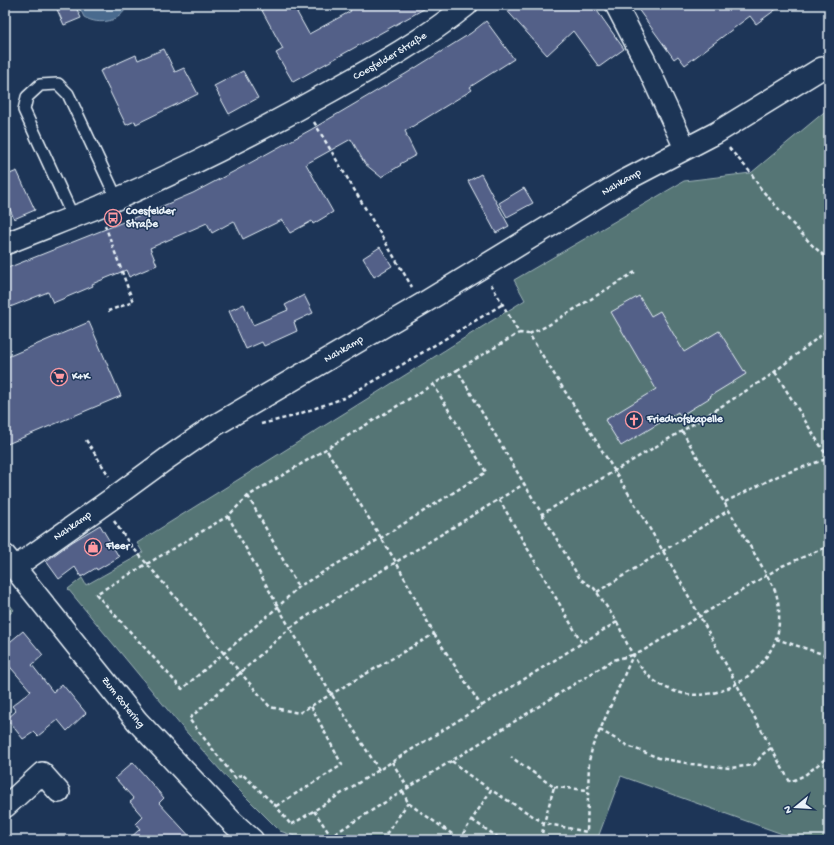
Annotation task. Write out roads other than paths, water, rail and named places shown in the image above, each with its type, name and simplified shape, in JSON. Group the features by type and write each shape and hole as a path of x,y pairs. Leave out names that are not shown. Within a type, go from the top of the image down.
{"street":[{"name":"Coesfelder Straße","path":"5,244 108,202 231,144 305,106 416,42 443,24 467,5"},
{"path":"616,5 644,59 685,148"},
{"name":"Nahkamp","path":"10,562 103,506 169,456 214,426 422,304 622,182 716,133 822,68"},
{"name":"Zum Rotering","path":"10,562 137,721 232,822 252,840"},
{"path":"5,807 42,773 59,792"}],"lane":[{"path":"73,217 24,110 27,97 40,85 58,84 68,94 108,202"}],"water":[{"path":"78,5 127,5 124,11 115,19 103,22 90,20 84,17"}],"place":[{"name":"Coesfelder Straße","path":"113,218"},
{"name":"K+K","path":"59,377"},
{"name":"Friedhofskapelle","path":"634,420"},
{"name":"Fleer","path":"93,547"}]}
